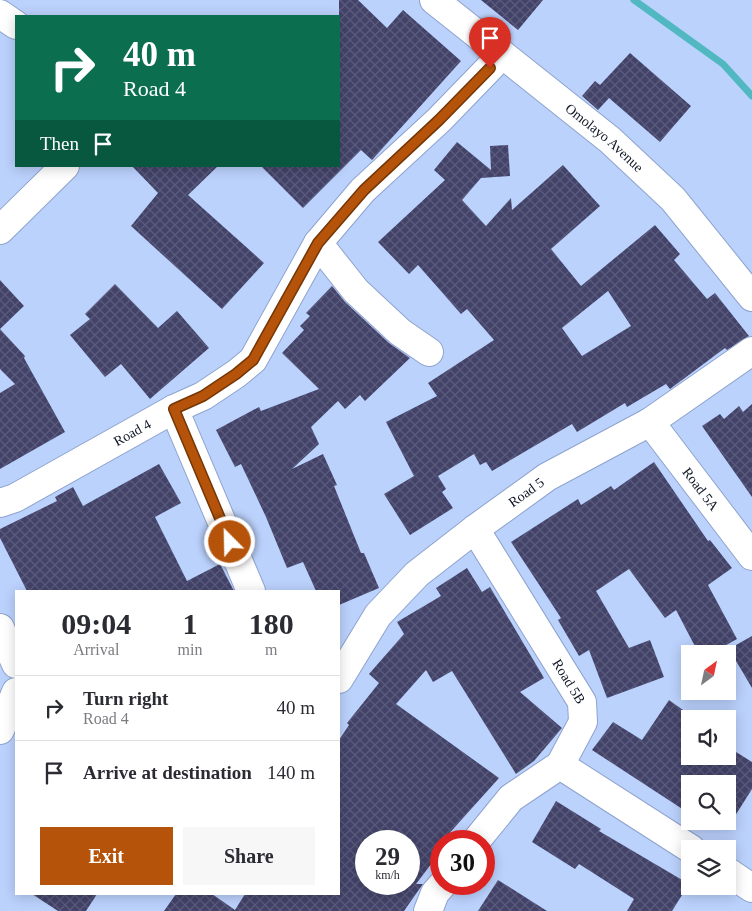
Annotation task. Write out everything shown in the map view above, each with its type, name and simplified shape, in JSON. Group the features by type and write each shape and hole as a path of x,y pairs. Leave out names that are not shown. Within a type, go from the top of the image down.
{"street":[{"name":"Omolayo Avenue","path":"434,0 610,140 673,199 752,297"},
{"path":"0,14 15,25"},
{"name":"Road 4","path":"0,503 15,498 174,409 203,396 253,360 318,243 364,190 439,120 502,55"},
{"path":"0,230 64,167"},
{"path":"318,243 356,291 400,332 429,352"},
{"name":"Road 5","path":"340,677 378,616 417,574 475,528 547,477 650,422 752,351"},
{"path":"174,409 251,590"},
{"name":"Road 5A","path":"650,422 752,556"},
{"name":"Road 5B","path":"475,528 582,702 583,722 560,765 510,798 485,830"},
{"path":"0,628 15,662"},
{"path":"0,730 15,694"},
{"path":"560,765 681,843"},
{"path":"736,877 752,888"},
{"path":"428,911 434,895"}],"building":[{"path":"339,0 358,0 387,28 403,10 461,61 372,160 361,150 303,208 262,167 340,167"},
{"path":"481,0 543,0 518,30"},
{"path":"630,53 691,106 660,142 609,98 598,110 582,96 595,81 600,85"},
{"path":"457,142 491,170 490,146 508,145 510,176 481,178 462,200 486,226 511,198 512,210 563,165 600,206 551,249 581,286 655,225 680,254 674,260 707,299 715,293 749,336 727,350 725,348 670,389 666,384 627,407 625,403 577,432 572,424 492,471 486,462 480,465 474,454 438,476 446,489 442,492 453,508 410,535 384,494 414,476 386,422 437,396 428,383 494,340 467,309 461,314 418,265 409,274 378,242 445,180 434,170","holes":["608,291 631,326 582,356 562,328"]},
{"path":"133,167 217,167 188,195 264,263 222,309 131,226 158,193"},
{"path":"0,280 24,306 0,329"},
{"path":"115,284 158,328 177,311 209,348 150,399 121,364 105,377 70,335 90,319 85,314"},
{"path":"332,286 345,302 389,343 410,358 365,401 360,395 345,409 338,401 311,427 319,444 292,469 323,454 337,485 334,486 361,553 364,553 379,588 340,605 340,590 316,590 303,562 287,568 241,464 235,467 216,430 259,407 261,411 319,389 282,353 304,330 300,326 310,316 306,313"},
{"path":"0,329 25,356 24,358 65,432 0,469 0,393 15,384 0,369"},
{"path":"752,404 752,497 702,426 720,414 724,419 739,406 743,412"},
{"path":"654,462 708,541 710,540 732,568 708,585 737,639 726,645 694,645 676,610 665,618 629,569 596,591 629,648 650,640 664,677 607,698 589,650 579,656 558,620 561,618 511,542 578,499 581,505 611,486 614,490"},
{"path":"159,464 181,503 155,517 187,581 220,564 233,590 26,590 0,538 0,529 57,501 55,497 73,487 83,506"},
{"path":"467,568 482,592 490,587 544,678 520,692 562,728 534,761 516,774 452,671 433,682 426,670 396,704 499,778 452,830 430,830 430,866 420,879 420,830 355,830 355,895 415,895 404,911 164,911 175,895 213,895 235,910 244,895 340,895 340,738 349,725 347,723 379,683 369,674 404,634 397,622 441,596 436,588"},
{"path":"752,636 752,688 736,661 736,645"},
{"path":"669,700 683,710 681,710 681,765 736,765 736,752 752,762 752,789 736,814 736,775 681,775 681,808 592,750 613,722 642,740"},
{"path":"556,801 601,829 599,831 681,879 682,895 672,911 627,911 634,899 579,864 575,869 532,842"},
{"path":"498,880 547,911 478,911 488,895 495,895 495,885"},
{"path":"34,895 96,895 86,911 58,911"}],"waterway":[{"path":"634,0 723,64 752,96"}],"route":[{"path":"230,542 174,409 203,396 253,360 318,243 364,190 439,120 490,68"}]}
